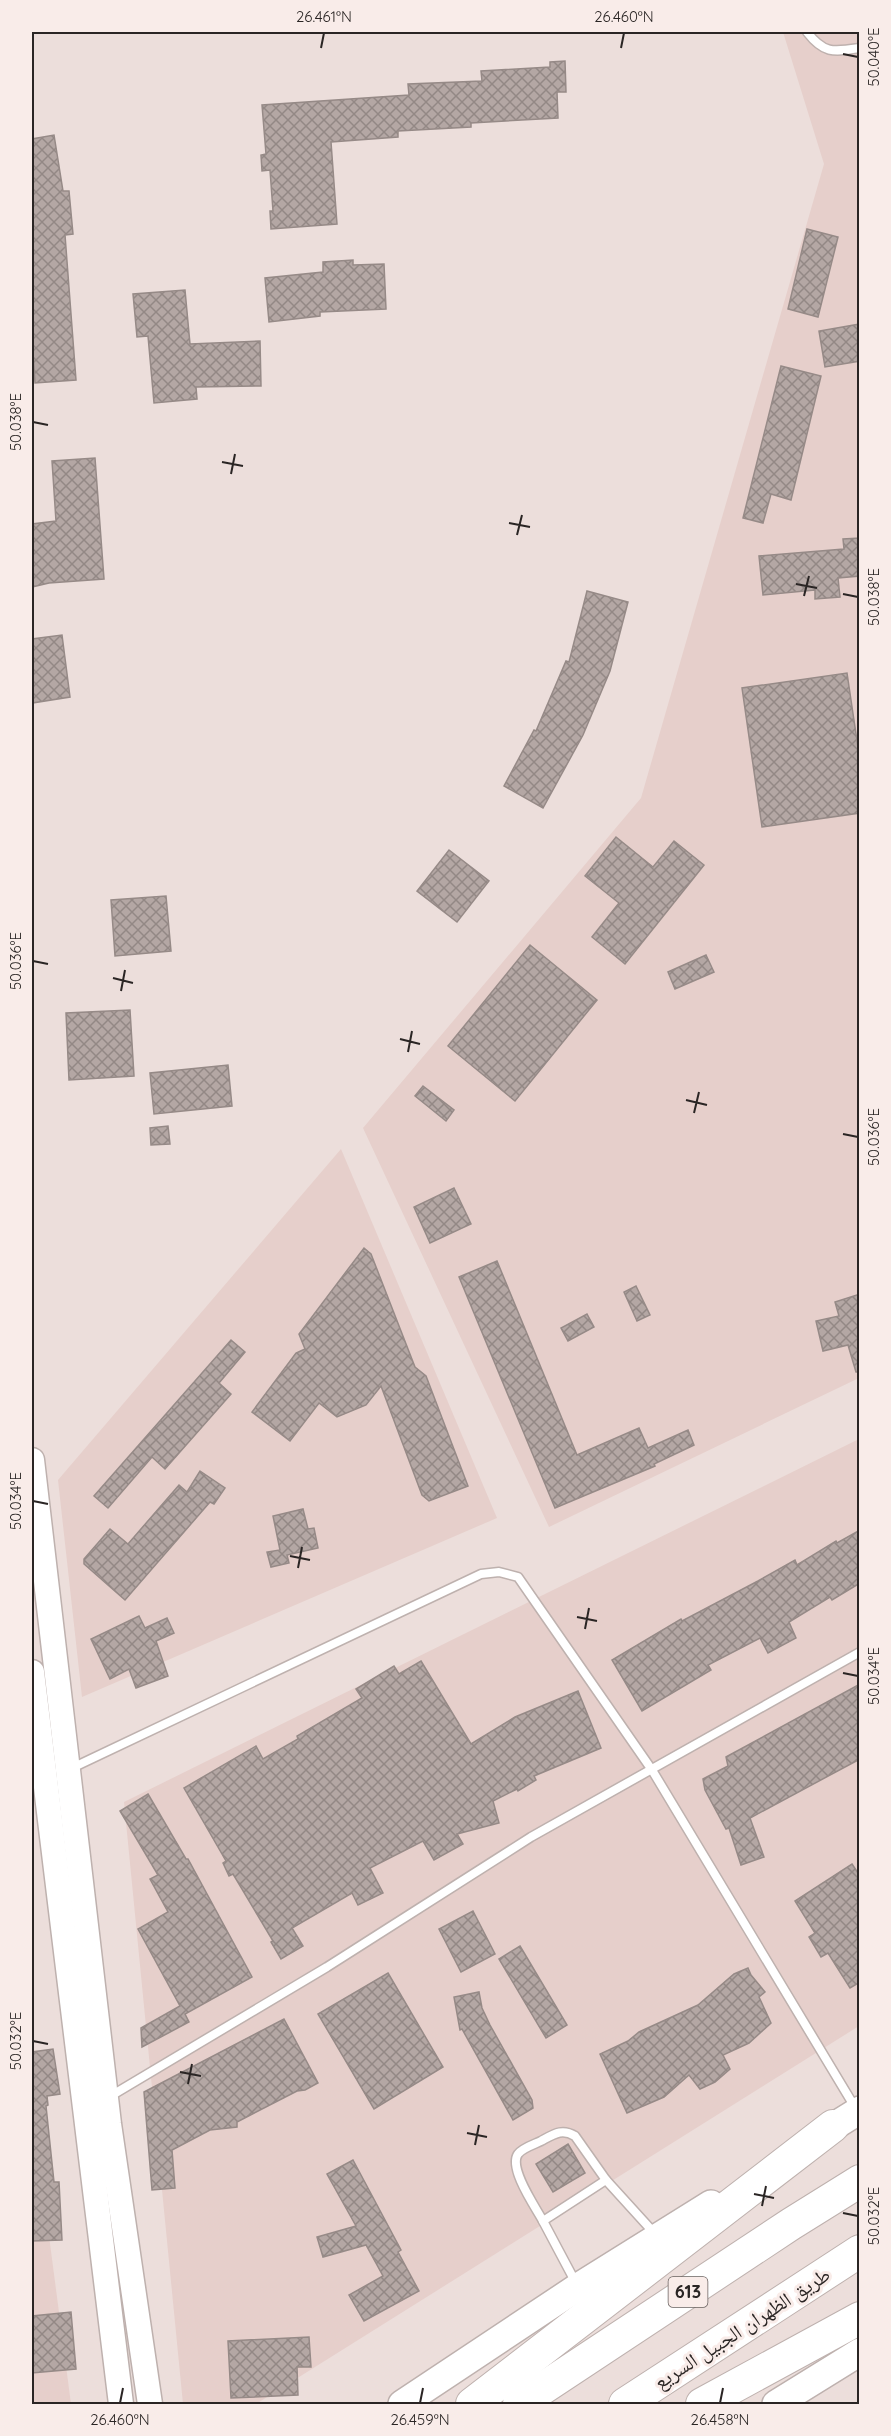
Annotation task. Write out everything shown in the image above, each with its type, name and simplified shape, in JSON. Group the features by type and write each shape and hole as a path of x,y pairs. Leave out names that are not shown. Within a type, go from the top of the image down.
{"highway":[{"path":"472,2404 850,2116"},
{"name":"613","path":"519,2404 860,2181"},
{"name":"طريق الظهران الجبيل السريع","path":"625,2404 860,2252"},
{"path":"702,2404 860,2318"}],"main road":[{"path":"402,2404 578,2287 850,2116"},
{"path":"776,2404 860,2352"}],"street":[{"path":"32,1460 106,2098 150,2404"},
{"path":"32,1672 121,2404"}],"lane":[{"path":"807,32 817,44 833,52 860,48"},
{"path":"68,1770 481,1574 499,1572 518,1577 652,1770 850,2116"},
{"path":"106,2098 327,1967 531,1837 860,1652"},
{"path":"578,2287 516,2171 514,2162 518,2153 559,2131 575,2136 606,2180 659,2237"},
{"path":"543,2221 606,2180"}],"shaded area":[{"path":"783,32 859,32 859,1378 549,1527 363,1128 641,798 824,164"},
{"path":"341,1149 497,1518 82,1697 58,1480"},
{"path":"859,1439 859,2026 256,2404 183,2404 124,1802"},
{"path":"32,2106 71,2404 32,2404"}],"building":[{"path":"565,61 566,92 557,92 558,118 471,123 471,127 398,131 398,137 331,142 337,224 271,229 270,211 273,211 270,170 262,171 261,155 266,154 262,105 409,95 408,84 482,81 481,71 550,67 550,62"},
{"path":"54,135 63,191 69,191 73,234 65,235 76,380 35,383 32,339 32,139"},
{"path":"807,229 838,237 818,317 788,309"},
{"path":"353,260 353,265 384,264 386,309 320,312 320,316 269,322 265,278 323,272 323,262"},
{"path":"185,290 190,344 260,341 261,386 196,387 197,399 154,403 148,336 137,337 133,294"},
{"path":"860,324 860,361 825,367 819,331"},
{"path":"781,366 821,376 791,500 771,494 763,523 743,518"},
{"path":"95,458 104,579 49,583 32,587 32,524 56,521 52,461"},
{"path":"860,538 860,576 838,578 840,597 815,599 815,590 763,595 759,556 844,549 843,539"},
{"path":"587,591 628,602 610,671 583,735 543,808 504,786 534,730 536,731 566,661 569,662"},
{"path":"62,635 70,697 32,703 32,639"},
{"path":"847,673 860,761 860,813 762,827 742,688"},
{"path":"616,837 653,867 674,841 704,865 625,964 592,937 619,903 585,876"},
{"path":"449,850 489,881 457,922 417,891"},
{"path":"166,896 171,951 115,956 111,900"},
{"path":"530,945 597,1000 515,1101 448,1046"},
{"path":"706,955 714,972 675,989 668,972"},
{"path":"130,1010 134,1076 69,1080 66,1013"},
{"path":"228,1065 232,1106 154,1114 150,1073"},
{"path":"423,1086 454,1110 446,1121 415,1096"},
{"path":"168,1126 170,1144 151,1145 150,1128"},
{"path":"454,1188 471,1224 430,1243 414,1207"},
{"path":"364,1248 371,1254 415,1367 426,1376 468,1486 429,1501 422,1495 381,1386 366,1405 337,1417 319,1403 290,1441 252,1412 296,1353 305,1349 299,1334"},
{"path":"497,1261 577,1455 639,1428 648,1448 688,1430 694,1445 654,1464 655,1466 555,1508 459,1277"},
{"path":"636,1286 650,1315 637,1321 624,1292"},
{"path":"860,1294 860,1372 856,1372 848,1345 823,1351 816,1321 839,1316 835,1302"},
{"path":"587,1314 594,1327 568,1341 561,1328"},
{"path":"231,1340 245,1352 219,1383 231,1394 165,1469 152,1457 108,1508 94,1496"},
{"path":"200,1471 225,1488 214,1504 210,1502 125,1600 84,1564 84,1559 110,1529 128,1544 179,1485 187,1492"},
{"path":"303,1509 308,1529 314,1528 318,1548 287,1555 289,1563 271,1567 267,1552 280,1550 273,1516"},
{"path":"860,1530 860,1583 832,1600 830,1597 789,1622 796,1638 768,1653 760,1638 708,1665 711,1670 642,1711 612,1660 681,1619 682,1621 795,1560 797,1565 836,1541 837,1543"},
{"path":"139,1616 145,1628 167,1618 174,1633 156,1641 168,1676 136,1688 129,1669 110,1679 91,1639"},
{"path":"421,1661 471,1744 515,1717 578,1691 601,1748 534,1776 536,1780 518,1791 517,1789 493,1801 499,1823 457,1834 463,1844 434,1860 423,1841 370,1868 383,1893 358,1905 352,1893 292,1928 303,1946 281,1959 271,1942 273,1941 233,1874 229,1876 223,1863 226,1861 184,1788 256,1746 263,1759 362,1698 356,1689 394,1666 399,1674"},
{"path":"860,1684 860,1759 750,1818 764,1857 741,1865 729,1828 726,1829 705,1790 703,1779 728,1766 726,1757"},
{"path":"148,1794 188,1859 252,1977 185,2014 189,2022 142,2047 141,2028 180,2006 138,1929 168,1912 150,1879 158,1875 120,1811"},
{"path":"852,1864 860,1876 860,1982 850,1988 828,1953 821,1957 809,1937 815,1933 795,1901"},
{"path":"473,1911 495,1954 461,1972 439,1929"},
{"path":"520,1946 567,2025 546,2038 499,1959"},
{"path":"748,1968 765,1992 759,1997 771,2023 749,2043 723,2055 730,2069 715,2082 700,2089 689,2075 664,2097 627,2113 600,2054 628,2041 639,2032 698,2005 734,1974"},
{"path":"388,1973 443,2067 374,2109 318,2014"},
{"path":"479,1992 482,2008 490,2025 532,2100 533,2108 513,2120 462,2029 460,2030 454,1997"},
{"path":"284,2019 318,2083 305,2090 297,2091 237,2122 237,2127 210,2130 172,2150 175,2188 152,2190 144,2092"},
{"path":"53,2049 60,2094 47,2096 48,2105 46,2106 54,2182 59,2182 62,2240 32,2241 32,2052"},
{"path":"568,2144 585,2173 553,2192 536,2164"},
{"path":"353,2160 401,2250 398,2252 419,2291 364,2321 349,2295 383,2276 366,2245 323,2257 317,2237 356,2226 327,2174"},
{"path":"71,2312 76,2369 32,2373 32,2316"},
{"path":"309,2337 311,2367 297,2367 298,2395 231,2398 228,2341"}]}
